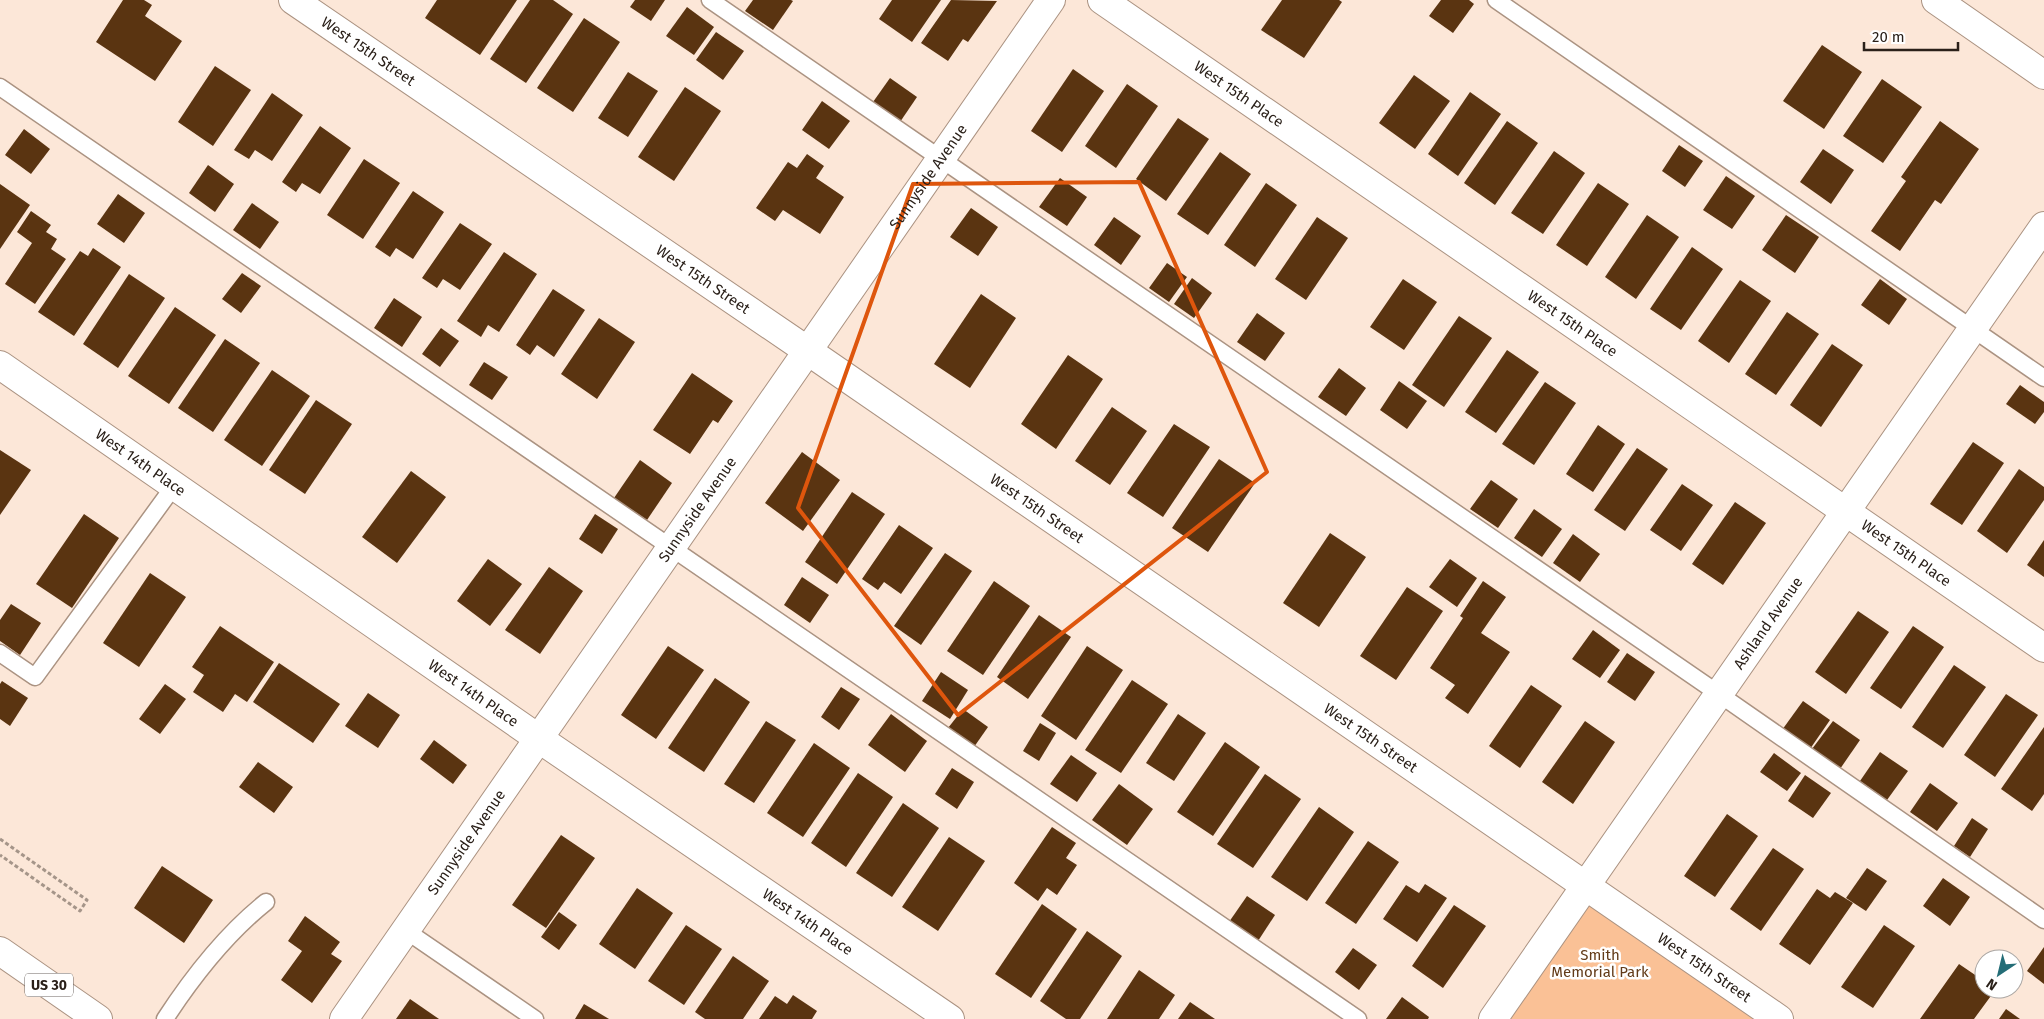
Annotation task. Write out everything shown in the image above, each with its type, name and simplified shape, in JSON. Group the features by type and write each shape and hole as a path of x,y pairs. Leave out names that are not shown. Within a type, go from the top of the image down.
{"street":[{"name":"West 15th Street","path":"293,0 808,350 1778,1019"},
{"name":"Sunnyside Avenue","path":"344,1019 1051,0"},
{"name":"West 15th Place","path":"1102,0 2044,648"},
{"path":"1936,0 2044,75"},
{"name":"Ashland Avenue","path":"1493,1019 2044,226"},
{"name":"West 14th Place","path":"0,365 538,738 950,1019"},
{"name":"US 30","path":"0,951 98,1019"}],"lane":[{"path":"710,0 1719,694 2044,920"},
{"path":"1496,0 2044,378"},
{"path":"0,87 672,546 1358,1019"},
{"path":"0,653 35,677 174,486"},
{"path":"165,1019 185,988 213,955 247,917 266,902"},
{"path":"406,930 535,1019"}],"path":[{"path":"0,839 87,900 80,911 0,856"}],"highlighted area":[{"path":"1139,182 1267,472 958,715 798,508 913,184"}],"green space":[{"name":"Smith Memorial Park","path":"1585,886 1779,1019 1493,1019"}],"building":[{"path":"123,0 144,0 152,5 145,16 182,41 155,81 96,42"},
{"path":"437,0 517,0 480,55 425,18"},
{"path":"530,0 553,0 573,14 526,83 490,59"},
{"path":"635,0 665,0 651,21 630,7"},
{"path":"753,0 793,1 773,30 745,11"},
{"path":"892,0 941,0 912,42 879,19"},
{"path":"951,0 997,1 968,42 963,39 948,61 921,43"},
{"path":"1282,0 1339,0 1342,2 1304,58 1261,30"},
{"path":"1441,0 1469,0 1474,4 1453,33 1429,16"},
{"path":"687,7 714,27 694,55 666,36"},
{"path":"584,18 620,42 573,112 537,88"},
{"path":"716,32 744,51 723,80 696,60"},
{"path":"1822,45 1862,72 1824,129 1783,101"},
{"path":"215,66 251,90 213,146 178,122"},
{"path":"1073,69 1104,91 1062,152 1031,131"},
{"path":"628,72 658,91 628,137 598,118"},
{"path":"1414,75 1450,101 1415,149 1379,123"},
{"path":"890,78 917,97 900,122 873,102"},
{"path":"1882,79 1922,107 1883,163 1843,136"},
{"path":"1127,84 1158,106 1116,168 1085,146"},
{"path":"685,87 721,111 674,181 638,157"},
{"path":"1470,92 1501,114 1458,176 1428,154"},
{"path":"272,93 303,115 272,161 255,150 249,159 234,150"},
{"path":"822,101 850,121 829,149 802,130"},
{"path":"1178,118 1209,139 1166,201 1136,179"},
{"path":"1507,121 1538,143 1495,205 1464,183"},
{"path":"1940,121 1979,149 1941,204 1935,200 1900,251 1871,231 1906,181 1901,177"},
{"path":"320,126 351,148 320,194 302,183 296,192 282,182"},
{"path":"24,129 50,149 31,174 5,155"},
{"path":"1679,145 1703,161 1685,187 1662,171"},
{"path":"1823,149 1854,170 1831,204 1800,182"},
{"path":"1554,151 1585,173 1543,234 1511,213"},
{"path":"1220,152 1251,174 1208,235 1177,214"},
{"path":"807,154 824,166 816,178 844,197 820,234 783,210 775,221 756,208 788,162 797,168"},
{"path":"364,159 400,183 363,239 327,215"},
{"path":"208,165 234,184 215,212 189,193"},
{"path":"1726,176 1755,196 1732,229 1703,210"},
{"path":"1060,178 1087,197 1067,226 1039,207"},
{"path":"1266,183 1297,205 1255,267 1224,245"},
{"path":"1598,183 1629,204 1587,266 1556,245"},
{"path":"0,184 30,205 0,249"},
{"path":"413,191 444,212 413,259 396,248 390,257 375,247"},
{"path":"118,194 145,213 124,243 97,224"},
{"path":"252,203 279,222 260,249 233,230"},
{"path":"971,208 998,227 978,256 950,237"},
{"path":"31,211 51,225 46,232 57,239 51,249 66,259 35,304 5,284 32,243 17,232"},
{"path":"1647,215 1679,237 1636,299 1605,277"},
{"path":"1786,215 1819,237 1795,273 1762,250"},
{"path":"1114,217 1141,236 1121,265 1094,245"},
{"path":"1317,217 1348,238 1306,300 1275,279"},
{"path":"460,223 492,244 460,290 443,279 437,288 422,278"},
{"path":"1692,247 1723,269 1681,330 1650,309"},
{"path":"93,248 121,267 74,336 38,312 80,251 88,256"},
{"path":"504,252 537,274 499,332 488,325 481,337 457,321"},
{"path":"1167,263 1187,277 1169,302 1149,288"},
{"path":"242,273 261,286 241,313 222,299"},
{"path":"129,274 165,298 118,368 83,344"},
{"path":"1192,278 1212,293 1194,318 1174,304"},
{"path":"1403,279 1437,302 1404,350 1370,327"},
{"path":"1880,279 1907,299 1889,325 1861,305"},
{"path":"1740,280 1771,301 1729,363 1698,341"},
{"path":"553,289 585,310 554,357 537,345 530,355 516,345"},
{"path":"981,294 1016,318 970,388 934,364"},
{"path":"394,298 422,317 402,347 374,328"},
{"path":"175,307 216,335 169,404 128,376"},
{"path":"1787,312 1819,334 1776,395 1745,374"},
{"path":"1257,313 1285,333 1265,361 1237,342"},
{"path":"1459,316 1492,338 1444,407 1412,385"},
{"path":"599,318 635,342 597,399 561,374"},
{"path":"441,328 459,341 440,367 422,354"},
{"path":"225,339 260,363 213,432 178,408"},
{"path":"1832,344 1863,365 1821,427 1790,405"},
{"path":"1507,350 1539,372 1496,433 1465,412"},
{"path":"1068,355 1103,379 1056,449 1021,424"},
{"path":"484,362 508,377 492,400 469,385"},
{"path":"1339,368 1366,388 1346,416 1318,397"},
{"path":"272,370 310,396 262,466 224,440"},
{"path":"692,373 733,401 718,423 713,420 690,454 653,430"},
{"path":"1399,381 1427,401 1407,429 1380,410"},
{"path":"1545,382 1576,403 1534,465 1502,444"},
{"path":"2020,385 2044,402 2044,412 2035,424 2006,404"},
{"path":"316,400 352,424 305,494 269,470"},
{"path":"1112,407 1147,431 1110,485 1075,461"},
{"path":"1174,424 1210,447 1163,517 1127,493"},
{"path":"1598,425 1625,444 1593,492 1566,474"},
{"path":"1973,442 2004,463 1962,525 1930,504"},
{"path":"1637,448 1668,469 1625,531 1594,510"},
{"path":"0,450 31,470 0,515"},
{"path":"802,452 840,480 803,531 765,503"},
{"path":"1219,459 1255,483 1208,552 1172,528"},
{"path":"640,460 672,483 647,520 614,498"},
{"path":"2019,469 2044,487 2044,500 2007,553 1977,531"},
{"path":"411,471 446,497 397,563 362,537"},
{"path":"1491,480 1518,499 1498,528 1470,509"},
{"path":"1682,484 1713,505 1681,551 1650,530"},
{"path":"852,492 885,514 837,584 805,562"},
{"path":"1735,502 1766,523 1723,585 1692,564"},
{"path":"1534,509 1562,529 1542,557 1514,538"},
{"path":"84,514 119,538 72,608 36,584"},
{"path":"595,514 618,529 602,554 579,539"},
{"path":"899,525 933,548 901,594 884,582 878,590 862,579"},
{"path":"1330,533 1366,557 1319,627 1283,603"},
{"path":"1573,534 1600,554 1580,582 1553,563"},
{"path":"2044,540 2044,577 2027,565"},
{"path":"945,553 972,571 921,645 894,626"},
{"path":"488,559 522,584 490,626 457,601"},
{"path":"1450,559 1477,578 1457,607 1429,587"},
{"path":"549,567 583,591 540,654 505,630"},
{"path":"150,573 186,597 139,667 103,643"},
{"path":"802,577 829,595 810,623 784,605"},
{"path":"994,581 1030,606 983,675 947,651"},
{"path":"1483,581 1506,597 1481,633 1510,652 1468,714 1445,698 1455,685 1430,668 1463,618 1460,616"},
{"path":"1407,587 1443,611 1396,680 1360,656"},
{"path":"11,604 41,623 20,655 0,641 0,620"},
{"path":"1858,611 1889,632 1846,694 1815,672"},
{"path":"1039,615 1071,637 1028,699 997,677"},
{"path":"220,626 274,662 247,702 235,694 223,712 193,692 204,675 192,667"},
{"path":"1913,626 1944,647 1901,709 1870,688"},
{"path":"1593,630 1620,650 1600,678 1572,659"},
{"path":"668,646 704,670 656,739 621,715"},
{"path":"1087,646 1123,670 1076,740 1041,716"},
{"path":"1627,653 1655,672 1635,701 1607,682"},
{"path":"279,663 340,704 313,743 253,702"},
{"path":"1954,665 1986,687 1943,748 1912,727"},
{"path":"941,672 968,690 950,719 922,701"},
{"path":"715,678 750,702 704,772 668,748"},
{"path":"1132,680 1168,704 1121,773 1085,750"},
{"path":"2,681 28,698 10,726 0,719 0,684"},
{"path":"165,684 186,699 160,734 139,719"},
{"path":"1531,685 1562,706 1520,768 1489,746"},
{"path":"841,687 860,699 839,730 821,717"},
{"path":"368,693 400,715 378,748 345,726"},
{"path":"2006,694 2038,715 1995,777 1964,755"},
{"path":"1803,701 1830,720 1810,749 1782,730"},
{"path":"963,709 988,727 974,747 948,728"},
{"path":"891,714 927,741 905,772 868,745"},
{"path":"1178,714 1206,733 1174,781 1146,763"},
{"path":"766,721 796,740 754,803 724,784"},
{"path":"1585,721 1615,742 1573,804 1542,782"},
{"path":"1833,721 1860,740 1840,769 1812,749"},
{"path":"1040,723 1056,733 1039,761 1023,751"},
{"path":"2044,727 2044,794 2032,811 2001,789"},
{"path":"434,740 467,765 453,784 420,759"},
{"path":"1225,742 1260,767 1213,836 1177,812"},
{"path":"814,743 850,768 803,837 767,813"},
{"path":"1880,752 1908,771 1887,800 1860,781"},
{"path":"1774,753 1801,773 1787,791 1760,772"},
{"path":"1071,755 1097,773 1077,802 1050,784"},
{"path":"258,762 293,787 274,813 239,787"},
{"path":"952,768 974,782 957,809 935,794"},
{"path":"858,773 893,797 846,867 811,843"},
{"path":"1265,774 1301,799 1253,868 1217,844"},
{"path":"1805,775 1831,793 1813,818 1788,801"},
{"path":"1930,783 1958,803 1937,831 1910,812"},
{"path":"1119,784 1153,809 1127,845 1092,820"},
{"path":"903,803 939,828 892,897 856,873"},
{"path":"1319,807 1354,832 1307,901 1271,877"},
{"path":"1727,814 1758,836 1715,897 1684,876"},
{"path":"1972,818 1988,829 1970,857 1954,846"},
{"path":"1052,827 1076,843 1066,858 1077,865 1057,895 1047,888 1038,901 1014,883"},
{"path":"561,835 595,858 546,928 512,905"},
{"path":"949,837 985,861 938,931 902,907"},
{"path":"1368,841 1399,862 1356,924 1325,903"},
{"path":"1773,848 1804,869 1761,931 1730,909"},
{"path":"162,866 213,900 184,943 134,908"},
{"path":"1867,868 1887,881 1866,911 1846,898"},
{"path":"1943,878 1970,897 1950,926 1923,906"},
{"path":"1425,884 1447,898 1417,942 1383,919 1406,885 1419,893"},
{"path":"637,888 673,913 635,969 599,944"},
{"path":"1817,889 1830,898 1835,892 1853,903 1810,965 1779,944"},
{"path":"1247,896 1275,915 1258,941 1229,922"},
{"path":"1042,904 1077,929 1031,998 995,974"},
{"path":"1454,905 1486,926 1443,988 1412,966"},
{"path":"559,912 577,925 559,950 541,937"},
{"path":"305,916 340,942 331,954 342,961 312,1003 281,980 302,951 288,941"},
{"path":"686,925 722,949 684,1005 648,981"},
{"path":"1884,925 1915,946 1873,1008 1841,987"},
{"path":"1087,931 1122,956 1080,1019 1066,1019 1040,1001"},
{"path":"2044,947 2044,984 2027,971"},
{"path":"1353,948 1377,965 1359,990 1335,972"},
{"path":"733,956 769,981 743,1019 705,1019 695,1012"},
{"path":"1959,964 1974,974 1974,999 1989,999 1974,1019 1920,1019"},
{"path":"1139,970 1175,995 1159,1019 1107,1019"},
{"path":"793,995 817,1011 812,1019 759,1019 775,996 787,1004"},
{"path":"1402,997 1429,1017 1428,1019 1386,1019"},
{"path":"410,999 439,1019 396,1019"},
{"path":"1190,1002 1215,1019 1178,1019"},
{"path":"584,1004 609,1019 575,1019"},
{"path":"2006,1009 2020,1019 1999,1019"}]}
